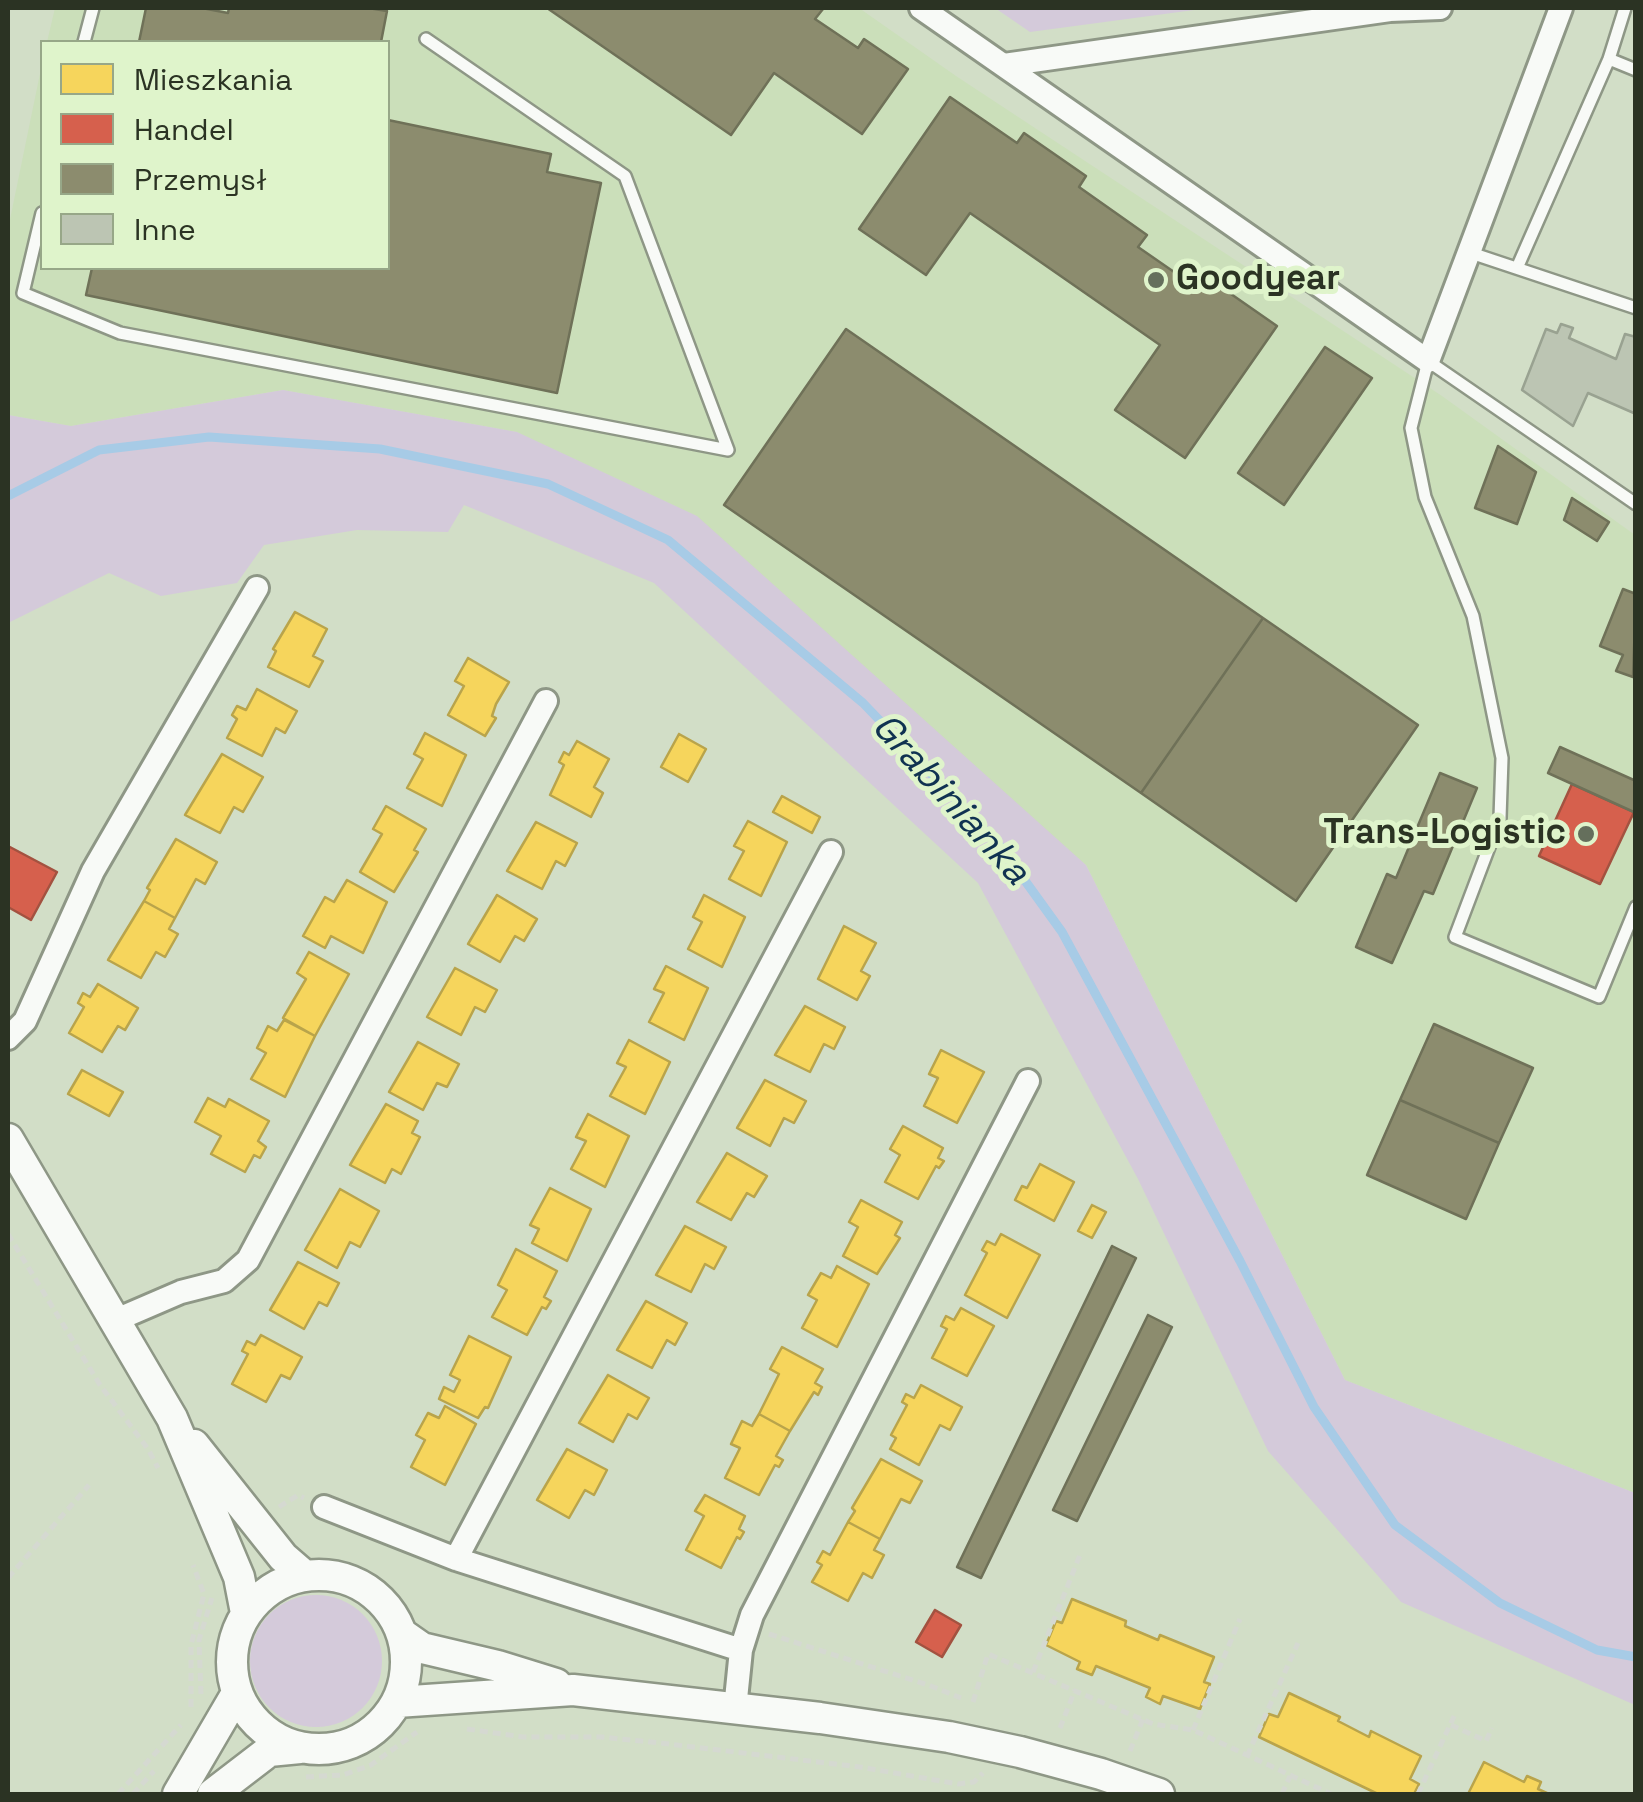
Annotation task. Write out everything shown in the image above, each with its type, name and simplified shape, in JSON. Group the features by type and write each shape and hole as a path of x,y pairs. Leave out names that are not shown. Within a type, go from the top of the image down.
{"street":[{"path":"921,8 1428,361 1562,8"},
{"path":"1004,65 1390,10 1440,8"},
{"path":"8,1038 25,1021 93,872 257,588"},
{"path":"116,1320 181,1292 224,1281 248,1260 546,701"},
{"path":"456,1559 832,852"},
{"path":"735,1709 741,1650 752,1615 1028,1080"},
{"path":"8,1140 172,1418 239,1576 246,1613"},
{"path":"172,1418 283,1557 306,1576"},
{"path":"324,1507 456,1559 741,1650"},
{"path":"212,1794 269,1751 295,1762 356,1741 380,1725 397,1702 406,1668 402,1634 387,1608 364,1587 336,1576 306,1576 283,1582 262,1595 246,1613 234,1638 231,1666 236,1693 247,1712 280,1741 295,1762"},
{"path":"402,1634 422,1648 498,1666 573,1690"},
{"path":"397,1702 573,1690 735,1709 949,1736 1101,1774 1159,1794"},
{"path":"178,1794 236,1693"}],"lane":[{"path":"85,40 93,8"},
{"path":"1517,268 1610,59 1626,8"},
{"path":"40,221 23,293 120,333 728,450 625,176 426,39"},
{"path":"1610,59 1636,70"},
{"path":"1471,253 1636,308"},
{"path":"1636,504 1428,361 1410,428 1425,498 1473,616 1502,758 1500,818 1454,937 1599,997 1636,907"}],"path":[{"path":"8,1234 100,1384 148,1448 161,1474"},
{"path":"8,1578 89,1485"},
{"path":"1033,1672 1080,1555"},
{"path":"193,1719 202,1690 197,1666 199,1640 212,1600 200,1561"},
{"path":"118,1794 182,1724 194,1702 191,1645 204,1594 193,1564"},
{"path":"1192,1730 1240,1619"},
{"path":"1247,1756 1298,1643"},
{"path":"973,1702 988,1654 1143,1719 1192,1730 1331,1794"},
{"path":"1060,1728 1075,1690"},
{"path":"1418,1794 1456,1712"},
{"path":"1130,1751 1143,1719"},
{"path":"1451,1725 1486,1742 1492,1728"},
{"path":"180,1738 188,1728"},
{"path":"451,1728 660,1743 860,1766 958,1784 974,1782 981,1776 992,1746"},
{"path":"295,1762 343,1776 370,1765 414,1732 426,1730"},
{"path":"133,1794 161,1763"},
{"path":"1282,1794 1290,1776"}],"shaded area":[{"path":"55,8 859,8 1442,396 1635,535 1635,1493 1345,1380 1086,865 517,432 283,390 71,426 8,415 8,229 40,74 40,270 390,270 390,40 47,40"},
{"path":"995,8 1209,8 1030,32"},
{"path":"283,390 517,432 697,516 1086,865 1345,1380 1635,1493 1635,1705 1401,1602 1268,1451 1138,1179 978,883 654,583 464,505 448,532 357,530 264,545 237,583 161,596 109,573 8,623 8,415 71,426"},
{"path":"316,1595 341,1600 363,1614 377,1636 382,1661 377,1686 363,1708 341,1722 316,1727 291,1722 269,1708 255,1686 250,1661 255,1636 269,1614 291,1600"}],"building: Mieszkania":[{"path":"295,612 327,629 313,656 323,661 309,687 268,667 276,651 273,649"},
{"path":"468,658 509,682 485,736 448,715 464,686 455,681"},
{"path":"257,689 297,711 285,733 276,728 262,756 227,738 237,719 232,715 237,706 246,710"},
{"path":"425,733 466,755 442,806 407,788 423,759 414,754"},
{"path":"679,734 706,749 688,782 661,767"},
{"path":"577,741 609,759 594,787 603,793 591,817 550,795 564,765 559,762 564,752 569,755"},
{"path":"222,754 263,777 243,812 234,807 220,833 185,815"},
{"path":"782,796 820,817 812,833 773,812"},
{"path":"386,806 426,829 414,850 418,852 394,892 360,872 382,834 373,829"},
{"path":"748,821 787,842 761,896 729,879 744,851 734,846"},
{"path":"536,822 577,843 565,866 556,861 542,889 507,871"},
{"path":"176,839 217,862 205,884 196,879 175,918 144,901 150,890 147,888"},
{"path":"347,880 387,902 363,953 331,936 325,948 303,936 325,897 334,902"},
{"path":"497,895 537,919 524,941 515,936 500,962 468,944"},
{"path":"704,895 745,917 722,967 688,949 702,922 693,917"},
{"path":"144,901 175,918 169,929 178,934 165,957 156,952 141,978 108,960"},
{"path":"844,926 876,943 861,971 870,976 857,1000 818,979"},
{"path":"309,952 349,974 315,1036 283,1018 306,979 297,973"},
{"path":"666,966 708,988 684,1040 649,1022 664,993 654,989"},
{"path":"455,968 497,990 485,1012 475,1007 461,1035 427,1017"},
{"path":"98,984 138,1008 125,1030 118,1026 102,1052 69,1033 84,1007 78,1003 83,993 90,997"},
{"path":"805,1006 845,1027 834,1049 824,1044 810,1072 775,1055"},
{"path":"284,1020 315,1036 285,1097 251,1079 266,1053 257,1048 268,1026 277,1031"},
{"path":"629,1040 670,1062 645,1114 610,1096 626,1067 617,1063"},
{"path":"418,1042 459,1064 447,1087 437,1083 423,1110 389,1092"},
{"path":"941,1050 984,1072 957,1123 924,1106 938,1078 929,1074"},
{"path":"82,1070 123,1092 109,1116 68,1094"},
{"path":"765,1080 806,1101 794,1123 784,1118 770,1146 737,1128"},
{"path":"208,1098 225,1107 229,1099 269,1121 258,1141 266,1147 260,1158 254,1155 245,1172 211,1154 221,1136 195,1122"},
{"path":"386,1104 418,1121 412,1133 420,1137 401,1174 392,1169 385,1183 350,1165"},
{"path":"588,1114 629,1136 605,1187 571,1169 586,1141 576,1137"},
{"path":"903,1126 943,1148 938,1158 944,1161 939,1168 936,1166 918,1199 885,1182 900,1155 890,1149"},
{"path":"727,1153 767,1176 754,1197 747,1193 731,1220 697,1202"},
{"path":"1040,1164 1074,1182 1054,1221 1015,1200 1022,1186 1027,1188"},
{"path":"550,1188 591,1209 567,1261 532,1243 539,1229 530,1225"},
{"path":"340,1189 379,1211 360,1247 350,1242 337,1268 305,1250"},
{"path":"861,1200 902,1222 895,1235 900,1238 877,1274 843,1256 858,1227 849,1222"},
{"path":"1092,1205 1106,1212 1092,1238 1078,1231"},
{"path":"685,1226 726,1247 714,1269 705,1264 691,1292 656,1275"},
{"path":"1001,1234 1040,1255 1007,1318 965,1295 987,1253 982,1250 987,1241 995,1245"},
{"path":"516,1249 557,1271 544,1297 551,1301 546,1309 542,1307 527,1335 492,1317 507,1290 498,1285"},
{"path":"298,1262 339,1283 327,1306 319,1302 304,1329 270,1310"},
{"path":"837,1266 869,1284 837,1347 802,1328 817,1300 808,1295 821,1273 831,1278"},
{"path":"646,1301 687,1323 675,1345 667,1340 652,1368 617,1350"},
{"path":"961,1308 994,1326 967,1376 932,1358 947,1329 941,1326 946,1316 954,1320"},
{"path":"261,1335 302,1357 290,1379 281,1375 266,1402 232,1384 248,1354 242,1351 247,1341 255,1345"},
{"path":"469,1336 511,1357 488,1408 478,1418 439,1399 444,1387 454,1392 460,1380 450,1375"},
{"path":"782,1347 823,1369 815,1383 822,1387 818,1395 814,1392 790,1431 759,1414 779,1374 770,1369"},
{"path":"608,1375 649,1398 637,1419 628,1414 613,1442 579,1423"},
{"path":"921,1385 962,1407 950,1430 940,1425 919,1465 890,1449 896,1438 891,1435 907,1405 902,1402 906,1394 914,1398"},
{"path":"445,1406 476,1424 445,1485 411,1467 425,1440 416,1435 428,1413 439,1418"},
{"path":"759,1414 790,1431 776,1456 783,1460 779,1467 775,1465 759,1495 725,1478 740,1448 731,1444 742,1421 752,1426"},
{"path":"567,1449 607,1470 594,1495 585,1490 569,1518 537,1500"},
{"path":"881,1459 922,1481 910,1503 901,1499 880,1539 848,1522"},
{"path":"705,1495 745,1516 739,1529 744,1532 740,1539 737,1537 721,1568 686,1550 704,1516 695,1511"},
{"path":"848,1522 880,1539 874,1550 884,1555 872,1578 863,1573 848,1601 812,1582 822,1565 817,1562 823,1551 830,1555"},
{"path":"1072,1599 1126,1621 1125,1626 1158,1640 1160,1635 1214,1657 1204,1682 1210,1684 1200,1709 1163,1696 1160,1704 1146,1697 1150,1688 1096,1666 1092,1675 1077,1669 1080,1662 1046,1645 1056,1621 1062,1623"},
{"path":"1289,1693 1340,1717 1338,1721 1369,1737 1371,1731 1421,1756 1410,1779 1419,1784 1414,1794 1378,1794 1259,1737 1269,1714 1278,1717"},
{"path":"1484,1762 1524,1782 1527,1776 1541,1782 1538,1789 1549,1794 1468,1794"}],"building: Handel":[{"name":"Trans-Logistic","path":"1572,784 1634,812 1600,884 1539,856"},
{"path":"8,846 57,872 31,920 8,907"},
{"path":"935,1610 961,1625 942,1657 916,1642"}],"building: Przemysł":[{"path":"146,8 202,8 228,13 229,8 387,11 381,40 139,40"},
{"path":"547,8 820,8 823,9 815,19 858,48 864,39 908,69 862,134 774,73 731,135"},
{"path":"950,97 1017,143 1024,133 1086,176 1079,187 1147,235 1138,247 1200,290 1208,278 1277,326 1185,458 1115,410 1160,345 970,213 926,275 859,229"},
{"path":"390,120 551,154 547,172 601,183 557,393 86,295 92,270 390,270"},
{"path":"846,329 1263,618 1141,793 724,505"},
{"path":"1325,347 1372,378 1284,505 1238,473"},
{"path":"1498,446 1536,472 1517,524 1475,508"},
{"path":"1572,498 1609,522 1597,541 1564,520"},
{"path":"1623,589 1636,594 1633,677 1616,671 1623,655 1600,646"},
{"path":"1263,618 1418,725 1296,901 1141,793"},
{"path":"1560,747 1636,781 1636,813 1548,773"},
{"path":"1440,773 1477,788 1433,894 1424,891 1392,963 1356,947 1387,874 1396,878"},
{"path":"1434,1024 1533,1068 1499,1143 1400,1100"},
{"path":"1400,1100 1499,1143 1466,1219 1367,1175"},
{"path":"1112,1246 1136,1258 981,1578 957,1567"},
{"path":"1148,1315 1172,1327 1077,1521 1053,1510"}],"building: Inne":[{"path":"1561,324 1573,328 1569,338 1616,359 1625,334 1636,337 1636,414 1588,393 1573,426 1522,390 1546,329 1557,333"}],"waterway":[{"name":"Grabinianka","path":"8,496 99,450 209,437 380,449 548,484 668,540 863,703 1000,846 1062,932 1240,1261 1314,1407 1395,1525 1500,1603 1597,1650 1636,1657"}],"place":[{"name":"Goodyear","path":"1156,280"},
{"name":"Trans-Logistic","path":"1586,834"}]}
